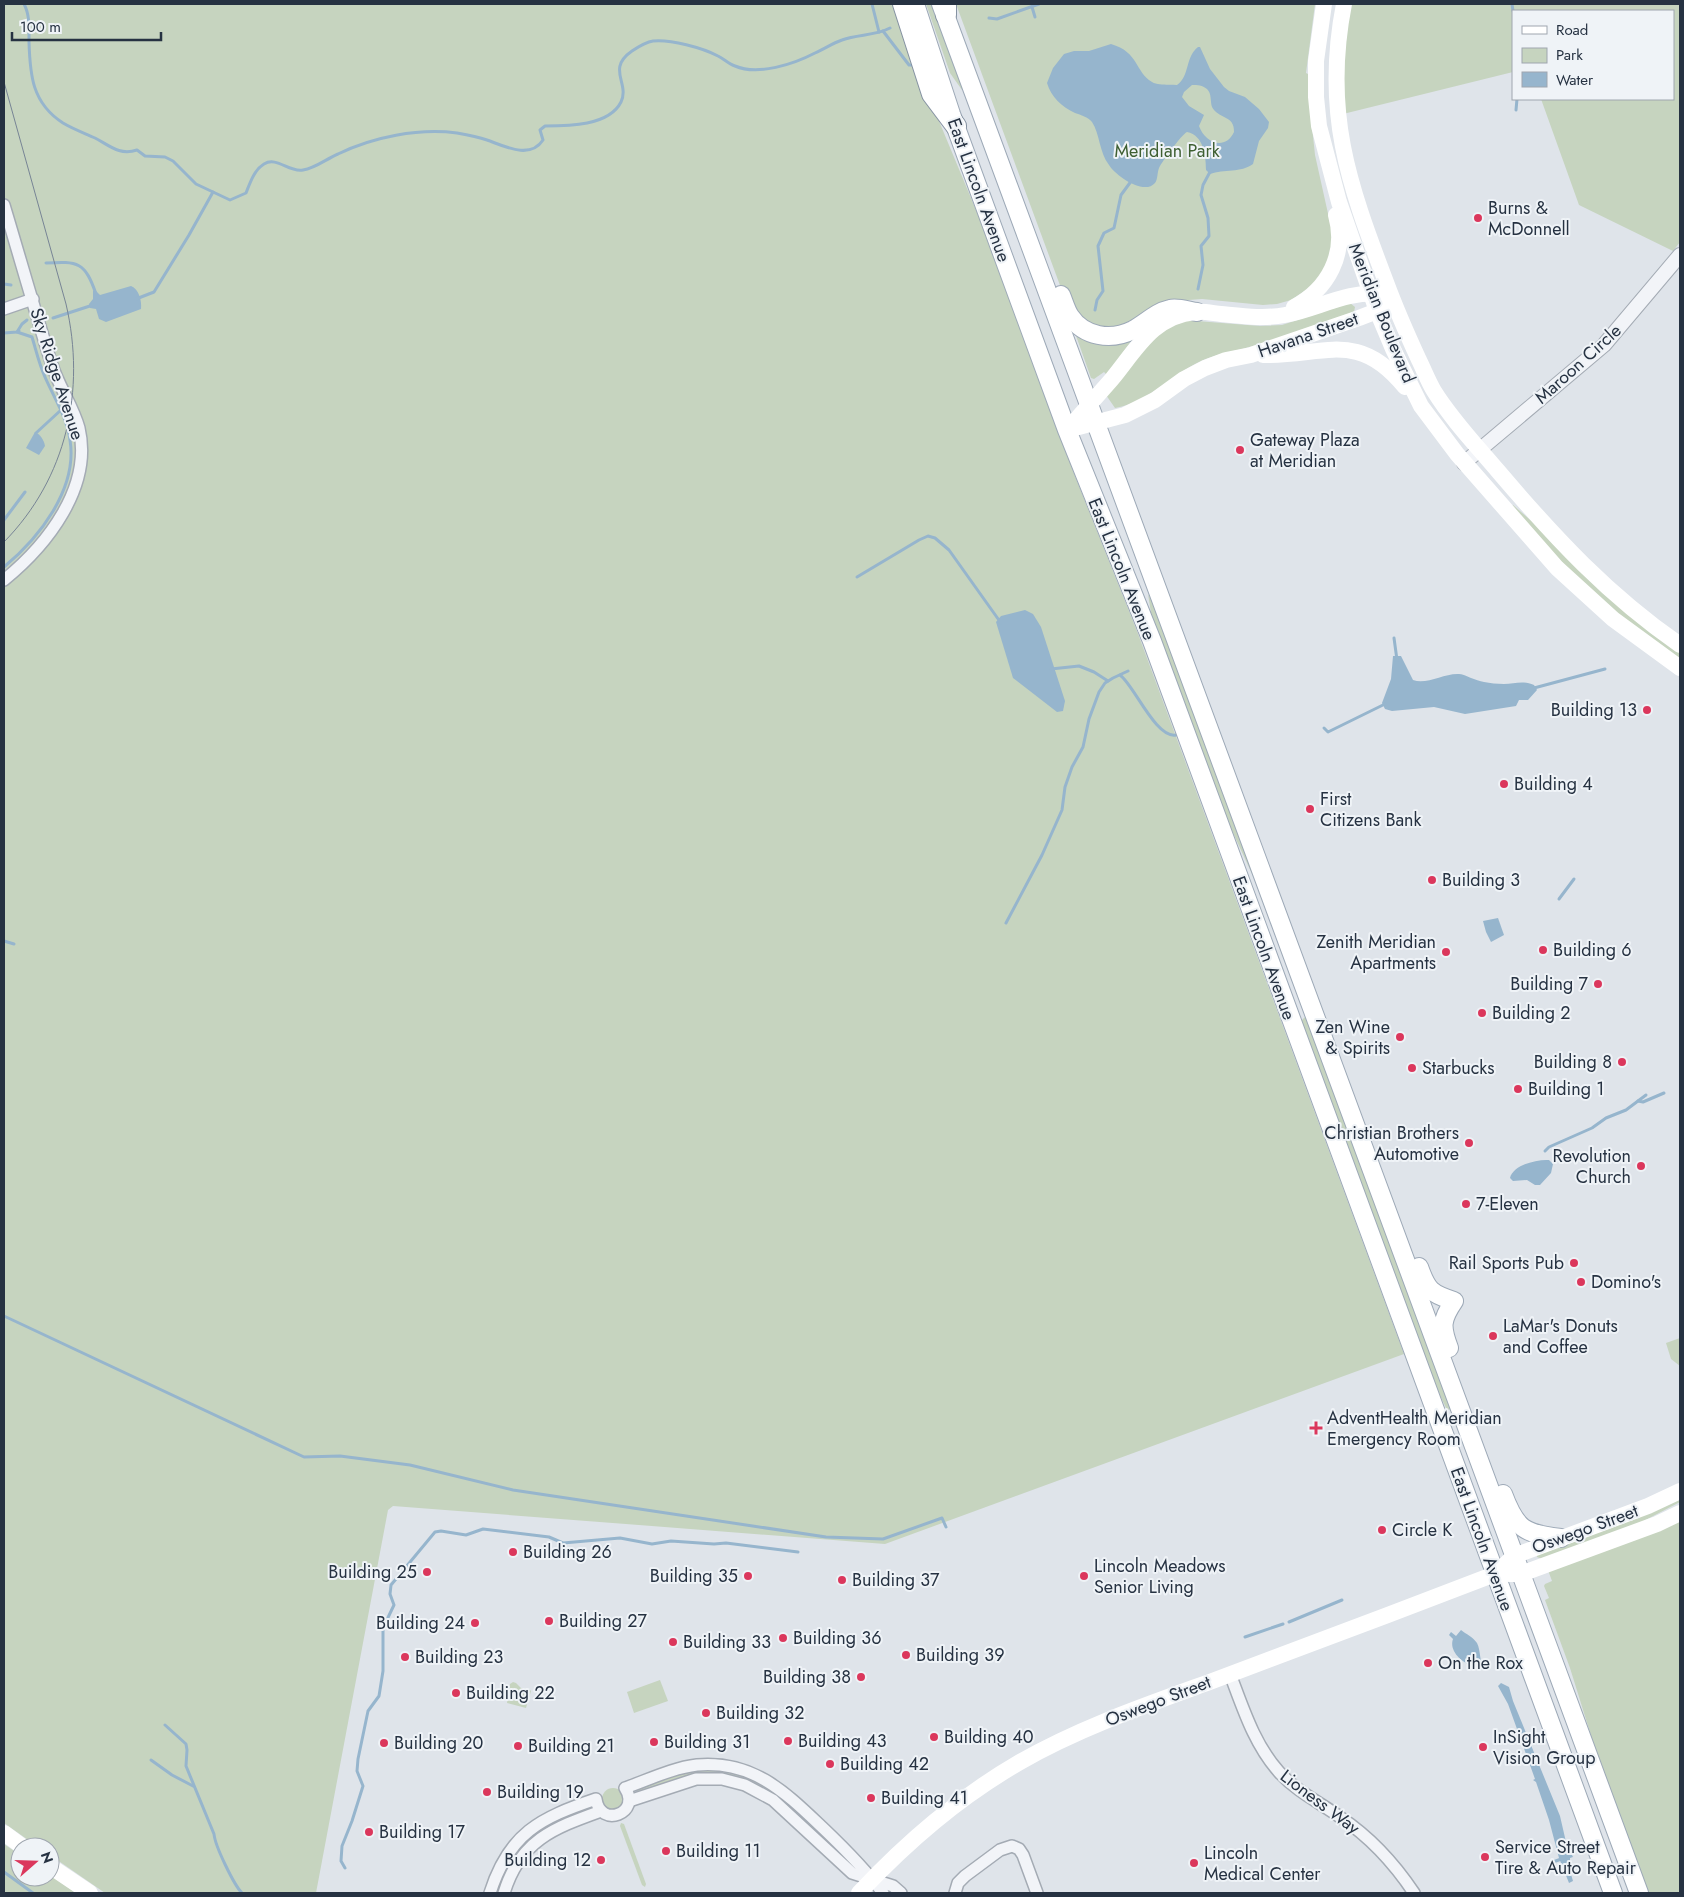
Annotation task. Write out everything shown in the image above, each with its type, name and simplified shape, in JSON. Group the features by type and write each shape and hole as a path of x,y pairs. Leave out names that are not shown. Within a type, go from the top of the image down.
{"highway":[{"path":"902,4 932,94 956,126"}],"main road":[{"name":"East Lincoln Avenue","path":"915,4 956,126 1067,430 1152,642 1613,1893"},
{"name":"Meridian Boulevard","path":"1324,4 1316,69 1318,126 1339,202 1377,311 1421,406 1464,463 1557,568 1614,619 1680,668"},
{"name":"Meridian Boulevard","path":"1344,4 1338,39 1336,106 1340,136 1352,188 1391,296 1408,338 1433,389 1479,450 1543,524 1588,570 1638,614 1680,645"},
{"name":"East Lincoln Avenue","path":"944,8 1639,1893"},
{"path":"1275,316 1299,304 1317,290 1331,273 1338,253 1339,227 1324,173 1317,131 1318,126"},
{"path":"1013,198 1031,214 1067,311 1074,322 1082,328 1100,335 1117,335 1133,330 1166,310 1174,308 1197,312"},
{"name":"Havana Street","path":"1067,430 1149,332 1174,317 1197,312 1275,316 1371,293 1391,296"},
{"name":"Havana Street","path":"1067,430 1115,419 1144,407 1184,379 1205,368 1226,360 1251,355 1377,311 1391,296"},
{"path":"1251,355 1295,355 1337,348 1355,352 1386,366 1421,406"},
{"path":"1377,1182 1395,1202 1425,1283 1436,1295 1454,1301 1445,1316 1443,1328 1460,1378 1456,1396"},
{"path":"1469,1434 1489,1456 1510,1511 1517,1522 1532,1533 1561,1538"},
{"name":"Oswego Street","path":"1495,1574 1514,1556 1648,1506 1680,1491"},
{"name":"Oswego Street","path":"859,1893 903,1847 928,1825 977,1789 1020,1762 1101,1723 1495,1574 1521,1574 1657,1524 1680,1513"},
{"path":"60,1873 90,1893"}],"street":[{"name":"Sky Ridge Avenue","path":"4,205 53,367 77,422 82,449 81,468 72,493 50,532 27,559 4,580"},
{"name":"Maroon Circle","path":"1464,463 1604,345 1680,255"},
{"path":"4,309 32,299"},
{"name":"Lioness Way","path":"1230,1674 1253,1733 1273,1764 1298,1790 1341,1817 1368,1839 1389,1860 1414,1893"},
{"path":"490,1893 506,1856 527,1832 549,1817 596,1799 601,1811 609,1815 620,1814 626,1808 629,1801 625,1788 674,1770 694,1766 725,1766 748,1771 766,1779 790,1798 861,1863 883,1893"},
{"path":"629,1801 696,1779 722,1779 745,1784 773,1800 852,1873 873,1878 893,1886 901,1893"},
{"path":"504,1893 516,1865 537,1841 558,1827 601,1811"},
{"path":"955,1893 958,1882 965,1876 1000,1850 1010,1846 1022,1852 1037,1893"}],"green space":[{"path":"4,4 898,4 934,109 988,239 1075,476 1137,631 1404,1354 885,1544 393,1506 388,1510 316,1893 105,1893 60,1862 60,1837 24,1837 4,1823"},
{"path":"926,4 933,4 965,89 962,90 950,73"},
{"name":"Meridian Park","path":"956,4 1315,4 1306,73 1310,75 1311,117 1315,155 1333,236 1329,261 1315,284 1291,300 1277,304 1263,305 1202,299 1175,301 1133,324 1099,330 1068,307"},
{"path":"1350,4 1680,4 1680,242 1673,251 1579,205 1541,100 1674,100 1674,10 1512,10 1512,72 1343,114 1341,88"},
{"path":"1350,303 1355,307 1354,312 1201,361 1138,401 1115,408 1106,395 1141,348 1165,328 1186,321 1260,326 1282,325"},
{"path":"1074,330 1134,337 1107,375 1104,372 1094,379 1091,378"},
{"path":"1513,505 1680,651 1680,662 1588,590 1510,508"},
{"path":"1148,594 1159,615 1253,876 1221,807 1152,619"},
{"path":"1306,1016 1451,1409 1447,1410 1429,1372 1301,1021"},
{"path":"1680,1338 1680,1366 1671,1359 1666,1343"},
{"path":"1680,1497 1680,1502 1636,1525 1542,1559 1537,1557 1537,1555"},
{"path":"1680,1519 1680,1893 1647,1893 1598,1758 1570,1668 1545,1600 1549,1598 1544,1586 1552,1581 1548,1570"},
{"path":"660,1680 668,1701 634,1713 627,1692"},
{"path":"513,1682 521,1688 531,1691 526,1708 507,1703 510,1684"},
{"path":"698,1770 728,1771 767,1785 798,1812 795,1814 769,1791 746,1780 689,1776 637,1792 636,1789 670,1776"},
{"path":"613,1788 621,1791 624,1799 621,1807 613,1810 605,1807 602,1799 605,1791"},
{"path":"589,1807 588,1811 553,1825 532,1839 499,1893 494,1893 508,1860 528,1836 553,1819"},
{"path":"621,1823 624,1824 646,1884 645,1887 642,1885 620,1826"},
{"path":"4,1844 10,1848 10,1887 60,1887 60,1882 76,1893 4,1893"}],"water":[{"path":"1111,44 1127,52 1142,73 1152,82 1177,85 1184,77 1194,51 1200,47 1210,69 1224,87 1245,97 1259,109 1269,122 1268,128 1259,141 1253,164 1243,169 1210,174 1206,170 1203,147 1197,137 1187,132 1176,143 1161,165 1155,183 1144,187 1137,186 1123,179 1112,169 1106,160 1092,122 1061,105 1051,93 1047,83 1053,68 1064,54 1074,51 1089,51","holes":["1192,85 1202,86 1207,89 1212,107 1218,114 1232,123 1234,132 1226,141 1221,143 1215,142 1206,137 1202,132 1199,126 1204,115 1189,106 1182,97 1184,92"]},
{"path":"131,286 139,296 141,309 106,322 99,319 96,309 90,308 89,304 93,299 93,291 100,295"},
{"path":"35,432 42,438 45,446 39,455 26,448"},
{"path":"1025,610 1033,614 1041,627 1065,701 1063,711 1057,712 1013,678 996,622 1001,616"},
{"path":"1393,656 1401,656 1413,680 1424,681 1459,674 1491,683 1522,682 1534,685 1537,690 1528,700 1519,700 1516,706 1465,714 1434,707 1392,711 1385,709 1382,703 1391,679"},
{"path":"1498,918 1504,935 1491,942 1483,921"},
{"path":"1549,1160 1553,1164 1551,1173 1540,1185 1535,1185 1527,1180 1513,1181 1510,1178 1512,1173 1520,1166"},
{"path":"1461,1630 1477,1643 1484,1667 1481,1670 1463,1661 1454,1651 1453,1639 1449,1635 1451,1632 1456,1636"},
{"path":"1501,1683 1509,1687 1560,1816 1569,1855 1573,1857 1570,1858 1570,1871 1573,1881 1569,1883 1508,1704 1498,1686"}],"waterway":[{"path":"24,4 29,22 29,54 32,77 39,97 53,115 63,123 119,151 137,150 145,156 165,157 173,161 196,184 230,200 246,193 258,170 269,162 303,170 352,148 396,135 427,132 457,133 480,138 516,150 531,149 538,146 543,140 540,130 545,126 587,123 607,116 615,110 621,102 623,95 619,70 624,58 632,51 650,42 668,41 695,47 712,53 735,66 754,70 787,65 842,40 890,28"},
{"path":"872,4 879,32"},
{"path":"989,18 997,19 1039,4"},
{"path":"1512,4 1513,10"},
{"path":"1032,7 1035,17"},
{"path":"883,31 909,65 915,65"},
{"path":"1516,110 1517,100"},
{"path":"1198,289 1203,265 1201,246 1209,236 1208,218 1201,195 1203,185 1211,170"},
{"path":"1095,310 1097,300 1103,291 1098,246 1104,233 1114,228 1121,195 1132,180"},
{"path":"136,299 154,292 213,192"},
{"path":"46,263 73,263 79,266 88,275 96,294"},
{"path":"4,284 11,285"},
{"path":"53,318 93,305"},
{"path":"4,333 17,332 27,320"},
{"path":"4,567 30,542 53,511 62,494 71,458 70,440 66,423 39,362 32,337 17,332 19,331"},
{"path":"36,433 61,410"},
{"path":"4,520 25,492"},
{"path":"857,577 919,540 928,536 935,538 949,550 1001,623"},
{"path":"1394,638 1397,660"},
{"path":"1051,669 1079,666 1094,672 1108,681"},
{"path":"1534,688 1605,669"},
{"path":"1006,923 1042,855 1062,810 1065,787 1072,767 1083,747 1089,719 1099,692 1105,683 1128,671"},
{"path":"1120,675 1161,729 1168,734 1176,735"},
{"path":"1324,728 1328,732 1385,704"},
{"path":"1559,899 1574,879"},
{"path":"4,941 14,944"},
{"path":"1638,1101 1643,1102 1664,1093"},
{"path":"1545,1151 1549,1147 1592,1128 1606,1118 1626,1110 1646,1095"},
{"path":"4,1316 304,1457 340,1456 410,1465 513,1490 826,1537 883,1539 942,1518 946,1527"},
{"path":"345,1868 341,1861 342,1846 363,1786 357,1771 358,1759 368,1711 379,1696 383,1671 383,1628 394,1605 390,1594 391,1585 435,1532 441,1531 466,1535 483,1529 549,1537 563,1543 620,1538 652,1544 671,1541 726,1543 798,1552"},
{"path":"1289,1622 1342,1600"},
{"path":"1245,1637 1283,1624"},
{"path":"165,1725 186,1744 186,1766 221,1856 234,1882 242,1893"},
{"path":"151,1760 172,1775 193,1786"},
{"path":"1553,1862 1564,1858"},
{"path":"4,1872 33,1893"}],"tram line":[{"path":"4,82 66,304 72,336 74,368 72,400 66,431 57,461 43,490 26,517 4,542"}],"place":[{"name":"Burns & McDonnell","path":"1478,218"},
{"name":"Gateway Plaza at Meridian","path":"1240,450"},
{"name":"Building 13","path":"1647,710"},
{"name":"Building 4","path":"1504,784"},
{"name":"First Citizens Bank","path":"1310,809"},
{"name":"Building 3","path":"1432,880"},
{"name":"Building 6","path":"1543,950"},
{"name":"Zenith Meridian Apartments","path":"1446,952"},
{"name":"Building 7","path":"1598,984"},
{"name":"Building 2","path":"1482,1013"},
{"name":"Zen Wine & Spirits","path":"1400,1037"},
{"name":"Building 8","path":"1622,1062"},
{"name":"Starbucks","path":"1412,1068"},
{"name":"Building 1","path":"1518,1089"},
{"name":"Christian Brothers Automotive","path":"1469,1143"},
{"name":"Revolution Church","path":"1641,1166"},
{"name":"7-Eleven","path":"1466,1204"},
{"name":"Rail Sports Pub","path":"1574,1263"},
{"name":"Domino's","path":"1581,1282"},
{"name":"LaMar's Donuts and Coffee","path":"1493,1336"},
{"name":"AdventHealth Meridian Emergency Room","path":"1316,1428"},
{"name":"Circle K","path":"1382,1530"},
{"name":"Building 26","path":"513,1552"},
{"name":"Building 25","path":"427,1572"},
{"name":"Building 35","path":"748,1576"},
{"name":"Lincoln Meadows Senior Living","path":"1084,1576"},
{"name":"Building 37","path":"842,1580"},
{"name":"Building 27","path":"549,1621"},
{"name":"Building 24","path":"475,1623"},
{"name":"Building 36","path":"783,1638"},
{"name":"Building 33","path":"673,1642"},
{"name":"Building 39","path":"906,1655"},
{"name":"Building 23","path":"405,1657"},
{"name":"On the Rox","path":"1428,1663"},
{"name":"Building 38","path":"861,1677"},
{"name":"Building 22","path":"456,1693"},
{"name":"Building 32","path":"706,1713"},
{"name":"Building 40","path":"934,1737"},
{"name":"Building 43","path":"788,1741"},
{"name":"Building 31","path":"654,1742"},
{"name":"Building 20","path":"384,1743"},
{"name":"Building 21","path":"518,1746"},
{"name":"InSight Vision Group","path":"1483,1747"},
{"name":"Building 42","path":"830,1764"},
{"name":"Building 19","path":"487,1792"},
{"name":"Building 41","path":"871,1798"},
{"name":"Building 17","path":"369,1832"},
{"name":"Building 11","path":"666,1851"},
{"name":"Service Street Tire & Auto Repair","path":"1485,1857"},
{"name":"Building 12","path":"601,1860"},
{"name":"Lincoln Medical Center","path":"1194,1863"}]}
